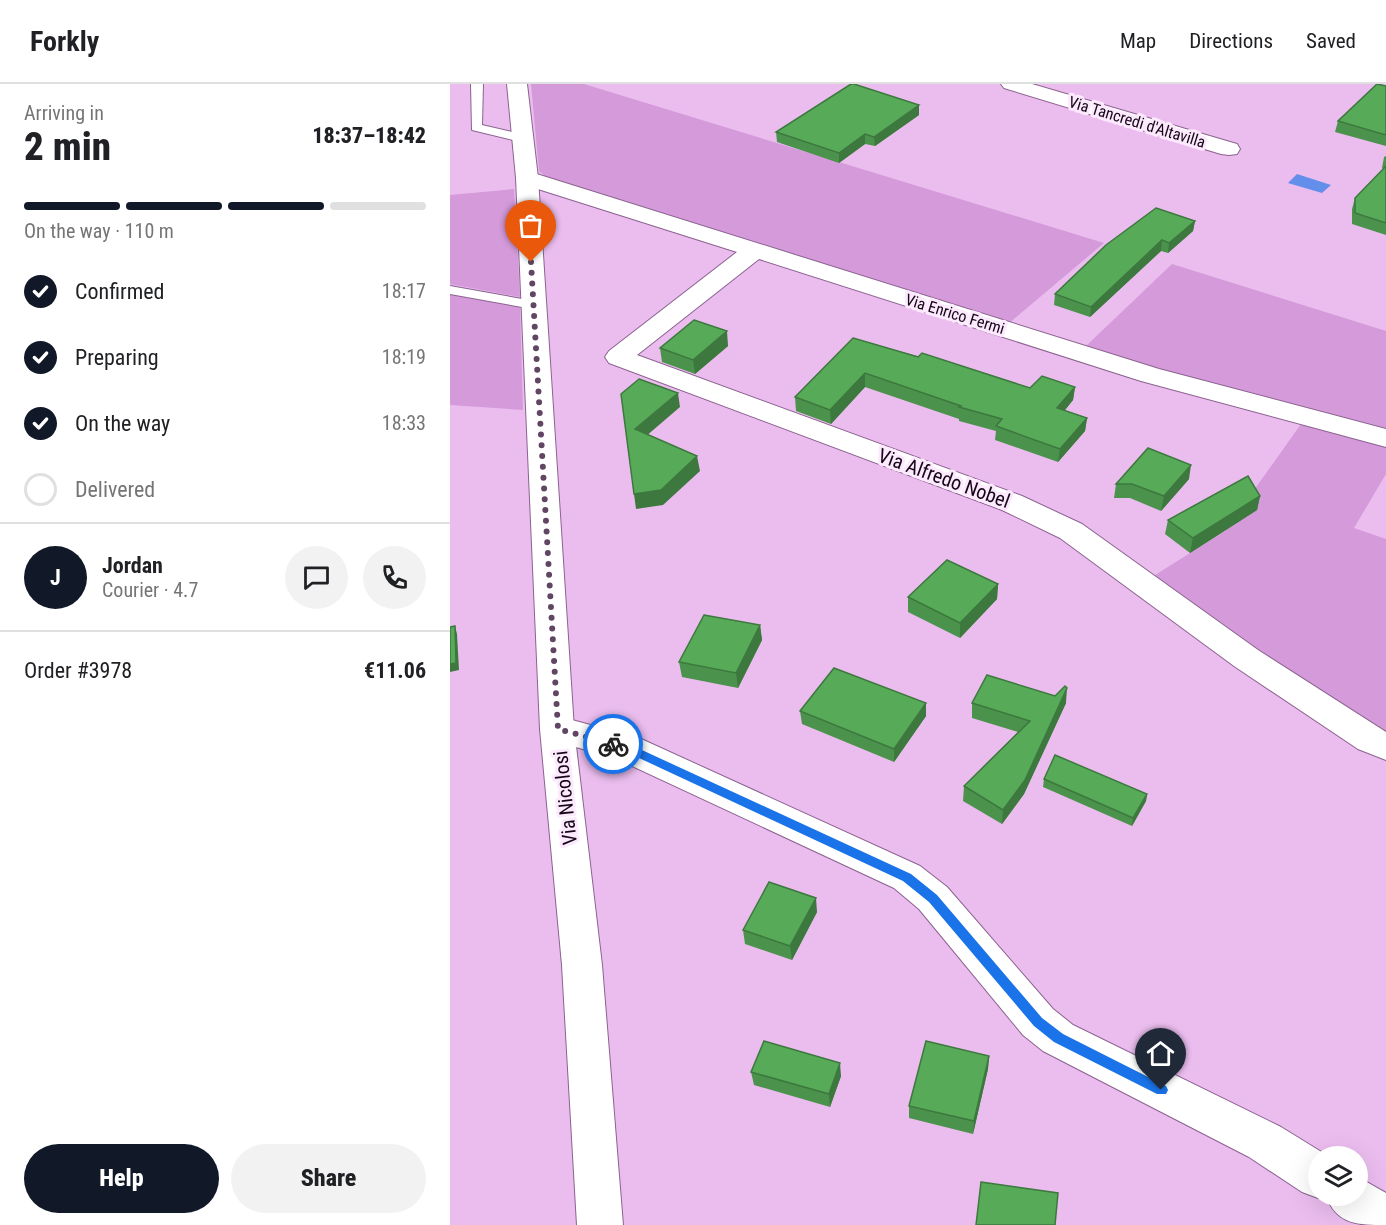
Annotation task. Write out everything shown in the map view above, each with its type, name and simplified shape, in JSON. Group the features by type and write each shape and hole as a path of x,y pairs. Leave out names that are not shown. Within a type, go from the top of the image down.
{"street":[{"name":"Via Nicolosi","path":"517,84 527,178 558,729 582,965 600,1225"},
{"name":"Via Tancredi d'Altavilla","path":"1011,84 1229,149"},
{"name":"Via Enrico Fermi","path":"527,178 1150,375 1386,438"},
{"name":"Via Alfredo Nobel","path":"754,251 618,357 1012,503 1071,531 1245,658 1371,740 1386,747"},
{"path":"558,729 627,748 907,877 933,898 1038,1022 1058,1038 1265,1142 1308,1170"},
{"path":"1365,1206 1386,1219"}],"lane":[{"path":"477,84 476,127 521,138"},
{"path":"450,290 533,305"}],"shaded area":[{"path":"531,84 584,84 1104,243 1008,324 546,177 539,171"},
{"path":"514,189 520,297 450,284 450,195"},
{"path":"1172,264 1386,331 1386,429 1156,368 1086,346"},
{"path":"450,294 520,306 523,410 450,405"},
{"path":"1301,424 1386,447 1386,474 1354,528 1386,539 1386,733 1351,720 1152,577 1225,531"}],"water":[{"path":"1297,174 1331,185 1322,193 1288,183"}],"building":[{"path":"851,84 919,105 874,137 865,134 839,153 776,132"},
{"path":"1377,84 1386,86 1386,135 1338,121"},
{"path":"1386,166 1386,223 1355,213 1355,198"},
{"path":"1156,208 1195,221 1169,243 1162,240 1091,307 1055,294 1106,245"},
{"path":"694,320 727,331 693,360 660,348"},
{"path":"853,338 918,357 922,353 1030,388 1042,376 1075,387 1057,408 1087,418 1060,449 996,426 1002,419 959,407 961,406 865,373 830,410 795,397"},
{"path":"639,379 678,393 635,429 697,456 661,490 634,494 621,394"},
{"path":"1148,448 1191,465 1164,496 1132,484 1116,484"},
{"path":"1248,476 1260,496 1193,538 1168,520"},
{"path":"947,560 998,584 960,623 908,597"},
{"path":"704,615 760,625 736,673 679,662"},
{"path":"455,626 456,663 450,664 450,627"},
{"path":"834,668 926,703 894,749 800,711"},
{"path":"987,675 1055,696 1065,686 1067,688 1025,780 1003,810 964,786 1030,721 972,703"},
{"path":"1055,755 1147,794 1133,818 1044,779"},
{"path":"769,882 816,898 790,946 743,930"},
{"path":"764,1041 840,1063 829,1094 751,1072"},
{"path":"926,1041 989,1056 974,1121 909,1106"},
{"path":"981,1182 1058,1193 1055,1225 976,1225"}],"way so far":[{"path":"531,262 558,729 613,744"}],"route":[{"path":"613,744 627,748 907,877 933,898 1038,1022 1058,1038 1161,1090"}]}
